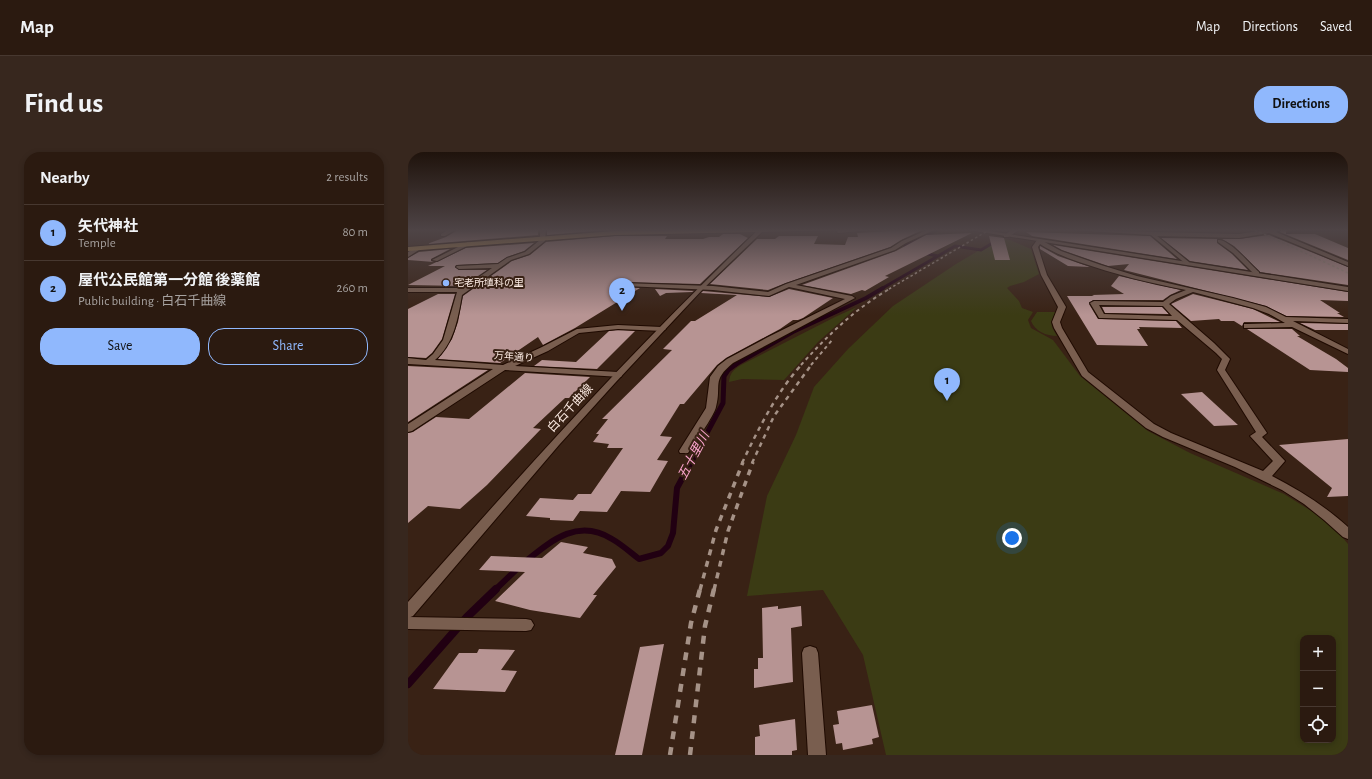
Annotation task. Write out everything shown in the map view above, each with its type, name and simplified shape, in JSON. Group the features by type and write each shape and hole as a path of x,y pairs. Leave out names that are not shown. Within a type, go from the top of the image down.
{"street":[{"path":"435,260 439,258"},
{"path":"428,362 434,358 449,335 459,294 512,258"},
{"name":"白石千曲線","path":"408,612 555,443 662,328 732,258"},
{"path":"625,284 701,288 769,294 788,285 866,258"},
{"path":"1038,258 1044,276 1062,307 1056,322 1058,328 1085,374 1150,426 1167,435 1264,477 1306,500 1337,523 1348,534"},
{"path":"1074,258 1106,270 1241,302 1286,319 1348,321"},
{"path":"1154,258 1348,289"},
{"path":"1180,258 1186,263"},
{"path":"1240,258 1257,274"},
{"path":"1334,258 1348,264"},
{"path":"458,267 499,266"},
{"path":"684,451 711,408 714,377 721,368 772,339 852,298 788,285"},
{"path":"408,290 464,290"},
{"path":"1177,318 1102,316 1094,303 1165,304 1172,297 1182,295 1192,290"},
{"path":"1165,304 1177,318 1217,349 1226,359 1221,370 1262,433 1255,436 1279,461 1264,477"},
{"path":"1286,319 1293,325 1348,352"},
{"path":"1247,326 1293,325"},
{"path":"408,429 498,370 545,349 577,331 618,326 662,328"},
{"name":"万年通り","path":"408,361 618,375"},
{"path":"408,623 475,626 526,625"},
{"path":"810,653 817,755"}],"shaded area":[{"path":"966,258 1034,258 1039,274 1024,282 1007,288 1019,301 1022,308 1033,312 1028,320 1031,328 1053,340 1080,376 1148,431 1190,453 1284,494 1313,512 1337,531 1348,544 1348,755 886,755 863,655 823,590 747,596 767,496 796,435 814,387 848,349 893,306"},
{"path":"857,307 818,342 784,380 742,379 729,382 732,372 741,365"},
{"path":"1037,312 1056,312 1052,324 1057,336 1045,334 1035,328 1031,321"}],"building":[{"path":"408,258 433,258 431,261 434,262 408,260"},
{"path":"445,258 505,258 498,263 456,265 455,267 459,270 487,270 463,286 408,285 445,266 428,266"},
{"path":"521,258 727,258 700,284 623,282 621,284 624,287 640,288 575,328 543,345 538,337 500,363 438,359 452,339 458,322 463,296 512,261"},
{"path":"737,258 858,258 768,290 710,284"},
{"path":"876,258 921,258 885,276 889,277 865,291 862,290 851,294 802,285"},
{"path":"995,258 1009,258 1010,260 995,260"},
{"path":"1055,258 1064,258 1090,267 1068,266"},
{"path":"1085,258 1135,258 1348,292 1348,301 1320,300 1344,317 1286,316 1266,306 1124,270 1129,264 1108,266"},
{"path":"1186,258 1236,258 1248,270 1190,261"},
{"path":"1246,258 1326,258 1348,267 1348,285 1260,272"},
{"path":"1119,276 1181,290 1163,300 1093,300 1089,304 1098,319 1176,321 1182,328 1139,327 1140,329 1137,329 1148,346 1097,345 1067,296 1124,294 1111,286"},
{"path":"655,289 694,291 666,293 660,296"},
{"path":"789,289 833,298 803,318 793,320 780,329 726,358 717,365 684,404 680,404 660,436 672,437 657,460 668,461 650,492 621,491 607,512 580,511 573,521 550,520 550,518 526,516 540,498 573,500 578,494 591,494 623,448 607,448 609,444 593,442 599,434 596,434 608,419 602,419 672,350 663,349 691,321 695,321 737,295 701,293 703,291 769,297"},
{"path":"438,294 455,294 442,339 432,353 426,358 408,357 408,309"},
{"path":"1193,294 1253,309 1280,322 1244,322 1242,326 1234,321 1221,321 1219,319 1191,321 1171,304"},
{"path":"1102,307 1162,307 1169,314 1105,313"},
{"path":"1300,323 1348,324 1348,330 1315,330"},
{"path":"1247,329 1292,329 1300,336 1297,336 1336,359 1348,368 1348,372 1310,370"},
{"path":"609,331 635,331 597,369 534,366 542,360 576,362"},
{"path":"408,366 488,370 408,422"},
{"path":"525,373 590,377 569,398 565,398 533,428 541,429 487,485 460,509 428,506 408,523 408,433 413,432 436,417 469,419"},
{"path":"1202,392 1238,425 1214,426 1181,394"},
{"path":"1348,439 1348,496 1327,497 1332,488 1279,445"},
{"path":"561,542 588,547 583,553 612,559 616,567 593,595 597,595 580,618 530,610 495,601 525,572 479,570 491,556 542,558"},
{"path":"778,606 778,609 801,606 802,626 791,628 793,682 754,688 754,669 758,669 758,658 763,658 762,608"},
{"path":"664,644 642,755 615,755 640,647"},
{"path":"479,649 515,650 501,670 517,671 505,692 433,689 459,653 477,653"},
{"path":"872,705 879,737 872,739 873,744 843,750 842,743 836,744 833,725 839,724 837,711"},
{"path":"795,719 797,750 792,751 792,755 755,755 755,737 760,736 759,725"}],"waterway":[{"name":"五十里川","path":"881,289 934,258"},
{"name":"五十里川","path":"735,365 793,332 866,298 883,288"},
{"name":"五十里川","path":"691,463 723,403 724,376 728,370 736,364"},
{"name":"五十里川","path":"526,561 556,539 577,531 600,533 615,541 639,559 661,553 668,546 673,533 677,488 691,462"},
{"name":"五十里川","path":"495,590 519,567"},
{"name":"五十里川","path":"408,684 467,617 496,589"}],"railway":[{"path":"889,289 941,258"},
{"path":"1316,258 1348,273"},
{"path":"801,365 854,313 891,288"},
{"path":"811,365 833,339"},
{"path":"742,463 776,399 802,364"},
{"path":"752,463 774,416 812,364"},
{"path":"700,590 716,530 743,462"},
{"path":"714,590 728,531 753,462"},
{"path":"670,755 691,623 700,589"},
{"path":"690,755 705,626 714,589"}],"place":[{"name":"宅老所埴科の里","path":"446,283"},
{"name":"屋代公民館第一分館 後薬館","path":"622,311"},
{"name":"矢代神社","path":"947,401"}]}
